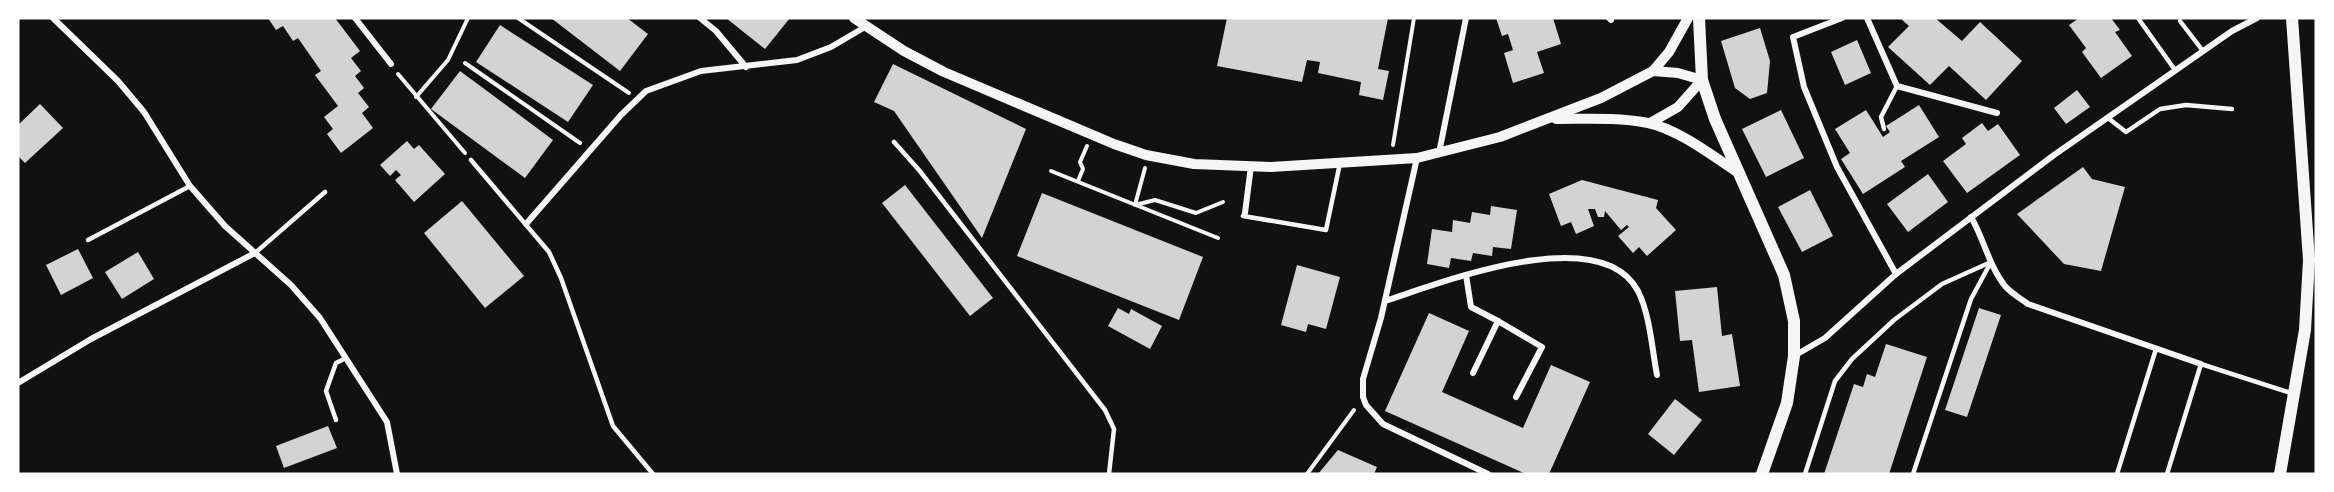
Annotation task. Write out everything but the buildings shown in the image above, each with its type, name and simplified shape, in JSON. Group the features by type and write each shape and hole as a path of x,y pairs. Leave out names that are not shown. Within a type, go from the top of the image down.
{"main road":[{"path":"1699,18 1702,80 1715,119 1784,275 1794,321 1794,356 1787,403 1762,474"},
{"path":"2280,474 2296,395 2305,330 2309,260 2292,18"}],"street":[{"path":"53,18 118,81 144,112 190,186 225,226 291,285 320,318 387,423 396,474"},
{"path":"355,18 391,64"},
{"path":"699,18 716,31 746,67"},
{"path":"854,18 865,27 944,72 1092,134 1149,155 1194,164 1251,166 1417,158 1500,137 1601,98 1653,71 1669,52 1688,18"},
{"path":"1439,153 1466,18"},
{"path":"1842,18 1792,37 1804,87 1837,167 1896,274"},
{"path":"1868,18 1897,86 1997,112"},
{"path":"1794,356 1826,338 1896,274 1971,217 2175,70 2257,18"},
{"path":"526,224 646,91 701,71 797,60 831,47 865,27"},
{"path":"1650,123 1678,107 1702,80 1678,73 1653,71"},
{"path":"1550,119 1610,118 1650,123 1692,143 1740,174"},
{"path":"1417,158 1385,301 1363,379 1363,397 1370,411 1383,424 1488,474"},
{"path":"1245,213 1251,166"},
{"path":"1971,217 1981,235 1991,262 2006,286 2028,304 2201,364"},
{"path":"18,382 91,339 255,254"},
{"path":"1385,301 1466,275 1540,258 1584,258 1616,270 1637,290 1657,375"},
{"path":"1466,275 1471,307 1542,347 1516,397"},
{"path":"1473,374 1498,321"}],"lane":[{"path":"2138,18 2175,70"},
{"path":"2180,21 2203,51"},
{"path":"1884,129 1881,117 1897,86"},
{"path":"2108,118 2126,132 2160,109 2186,105 2232,110"},
{"path":"894,142 919,170 1105,410 1114,429 1109,474"},
{"path":"471,160 549,252 561,278 613,426 653,474"},
{"path":"1245,213 1243,216 1326,230 1340,163"},
{"path":"88,240 190,186"},
{"path":"255,254 325,192"},
{"path":"1805,474 1835,381 1852,359 1894,320 1942,284 1991,262"},
{"path":"1913,474 1971,298 1991,262"},
{"path":"2117,474 2156,349"},
{"path":"336,420 326,391 336,363 346,358"},
{"path":"2167,474 2201,364 2296,395"}],"path":[{"path":"416,97 448,60 468,18"},
{"path":"518,18 638,99"},
{"path":"1390,161 1414,18"},
{"path":"465,63 590,151"},
{"path":"391,64 416,97 471,160"},
{"path":"1078,181 1083,169 1080,162 1092,134"},
{"path":"1135,205 1149,155"},
{"path":"1052,171 1218,238"},
{"path":"1135,205 1155,200 1196,213 1222,202"},
{"path":"1307,474 1363,397"}]}
